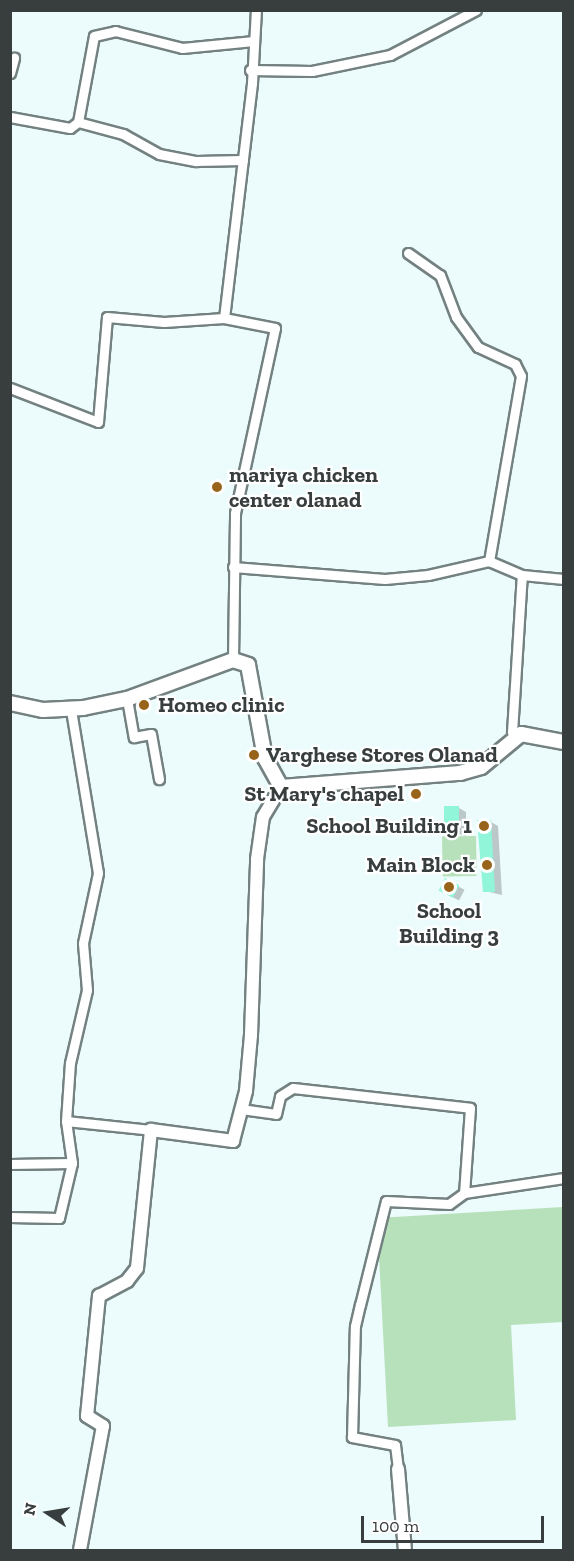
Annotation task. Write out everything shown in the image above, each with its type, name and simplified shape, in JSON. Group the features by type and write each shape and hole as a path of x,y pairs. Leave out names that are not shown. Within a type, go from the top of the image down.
{"main road":[{"path":"10,703 43,710 71,710 127,699 233,660 248,665 265,758 281,786 460,773 481,767 521,734 564,742"}],"street":[{"path":"224,318 243,160 256,10"},
{"path":"251,70 312,70 390,55 476,10"},
{"path":"10,117 70,128 78,122 94,36 115,31 182,48 254,41"},
{"path":"10,73 14,57"},
{"path":"78,122 123,134 159,154 196,161 243,160"},
{"path":"408,253 440,275 456,317 478,347 515,364 520,376 489,561"},
{"path":"10,388 98,422 107,317 164,322 224,318 275,328 234,513 233,660"},
{"path":"233,567 385,579 428,575 489,561 522,575 564,579"},
{"path":"521,734 512,732 522,575"},
{"path":"127,699 134,737 151,734 159,778"},
{"path":"10,1216 60,1218 72,1163 66,1121 70,1063 87,990 83,943 98,873 71,710"},
{"path":"66,1121 233,1141 241,1109 251,1035 257,859 263,817 281,786"},
{"path":"241,1109 276,1114 280,1096 293,1088 470,1108 464,1193"},
{"path":"80,1551 103,1426 87,1416 99,1296 127,1281 137,1268 151,1130"},
{"path":"10,1164 72,1163"},
{"path":"405,1551 395,1445 352,1437 355,1334 386,1201 449,1204 464,1193 564,1178"}],"green space":[{"path":"476,836 477,876 443,877 442,837"},
{"path":"563,1207 563,1322 511,1325 516,1420 388,1427 377,1218"}],"building":[{"path":"444,806 459,806 459,832 444,832"},
{"name":"Main Block","path":"477,820 491,820 495,892 483,892"},
{"name":"School Building 3","path":"445,878 459,885 453,898 439,890"}],"place":[{"name":"mariya chicken center olanad","path":"217,487"},
{"name":"Homeo clinic","path":"144,705"},
{"name":"Varghese Stores Olanad","path":"254,755"},
{"name":"St Mary's chapel","path":"416,794"},
{"name":"School Building 1","path":"484,826"},
{"name":"Main Block","path":"487,865"},
{"name":"School Building 3","path":"449,887"}]}
